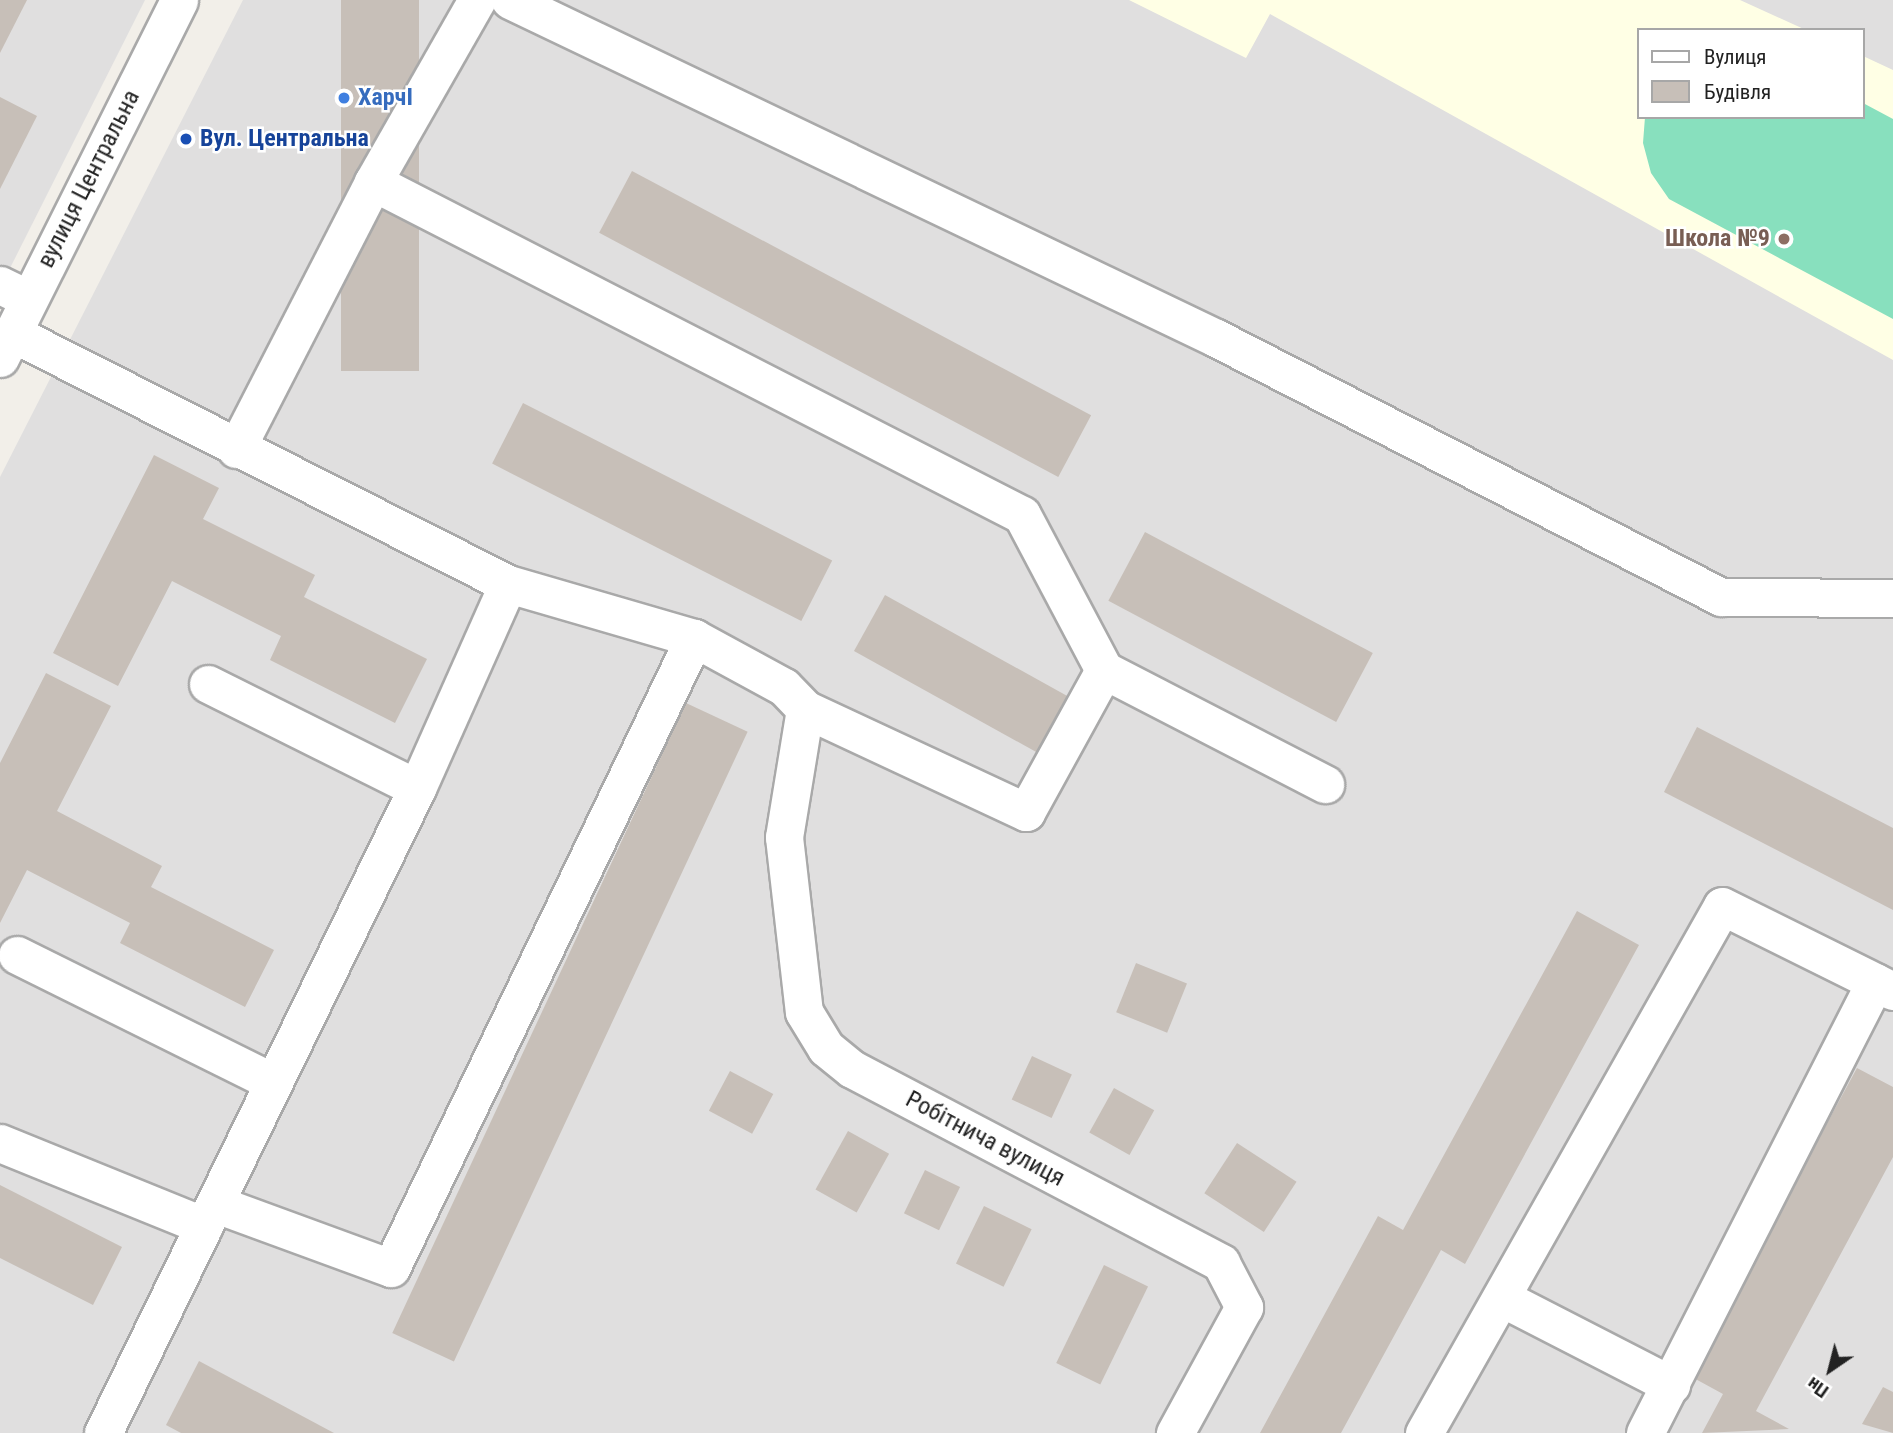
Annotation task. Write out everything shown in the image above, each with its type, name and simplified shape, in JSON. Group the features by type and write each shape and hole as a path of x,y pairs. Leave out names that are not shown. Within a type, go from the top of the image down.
{"street":[{"name":"вулиця Центральна","path":"6,345 14,292 179,0"},
{"path":"236,449 373,182 477,0"},
{"path":"510,0 1216,338 1721,597 1893,598"},
{"path":"373,182 1022,515 1104,670 1325,784"},
{"path":"6,345 236,449 508,584 694,638 784,687 805,709 1026,812 1104,670"},
{"path":"103,1433 210,1215 271,1081 417,788 508,584"},
{"path":"0,1143 210,1215 391,1268 694,638"},
{"path":"208,684 417,788"},
{"name":"Робітнича вулиця","path":"805,709 784,837 796,972 804,1012 826,1048 852,1069 1221,1263 1244,1307 1175,1433"},
{"path":"1424,1433 1504,1299 1721,906 1884,987 1645,1433"},
{"path":"17,955 271,1081"},
{"path":"1504,1299 1671,1385"}],"shaded area":[{"path":"0,0 145,0 0,288"},
{"path":"243,0 1893,0 1893,1433 0,1433 0,477"},
{"name":"Школа №9","path":"1129,0 1740,0 1802,28 1638,28 1638,119 1865,119 1865,57 1893,70 1893,360 1270,14 1246,58"}],"green space":[{"path":"1865,104 1893,119 1893,319 1669,199 1651,173 1643,143 1645,119 1865,119"}],"building":[{"path":"0,0 27,0 0,53"},
{"path":"341,0 419,0 419,371 341,371"},
{"path":"0,97 37,116 0,189"},
{"path":"632,171 1091,415 1058,477 599,233"},
{"path":"523,403 832,561 801,621 492,464"},
{"path":"154,455 219,488 203,519 315,575 304,597 427,659 395,723 270,660 281,636 172,581 118,686 53,653"},
{"path":"1145,532 1373,653 1336,722 1108,601"},
{"path":"885,595 1070,698 1039,754 854,651"},
{"path":"46,673 111,706 57,811 162,866 151,887 274,950 245,1007 120,943 130,923 27,870 0,923 0,763"},
{"path":"686,703 748,732 454,1362 392,1333"},
{"path":"1697,727 1893,828 1893,910 1664,792"},
{"path":"1577,911 1639,945 1465,1264 1441,1250 1341,1433 1260,1433 1378,1216 1403,1230"},
{"path":"1136,963 1187,984 1167,1033 1116,1012"},
{"path":"1032,1056 1072,1075 1052,1118 1012,1100"},
{"path":"1857,1068 1893,1087 1893,1157 1756,1411 1789,1429 1702,1433 1723,1394 1690,1376"},
{"path":"730,1071 773,1094 752,1134 709,1111"},
{"path":"1114,1088 1154,1110 1130,1155 1089,1133"},
{"path":"848,1131 889,1154 857,1212 816,1190"},
{"path":"1237,1143 1297,1182 1264,1232 1204,1193"},
{"path":"925,1170 960,1187 939,1230 904,1213"},
{"path":"0,1185 122,1247 93,1305 0,1258"},
{"path":"984,1206 1032,1229 1004,1287 956,1264"},
{"path":"1104,1265 1148,1286 1100,1384 1056,1363"},
{"path":"199,1361 334,1433 181,1433 166,1425"},
{"path":"1883,1387 1893,1392 1893,1433 1862,1424"}],"place":[{"name":"ХарчI","path":"344,98"},
{"name":"Вул. Центральна","path":"186,139"},
{"name":"Школа №9","path":"1784,239"}]}
